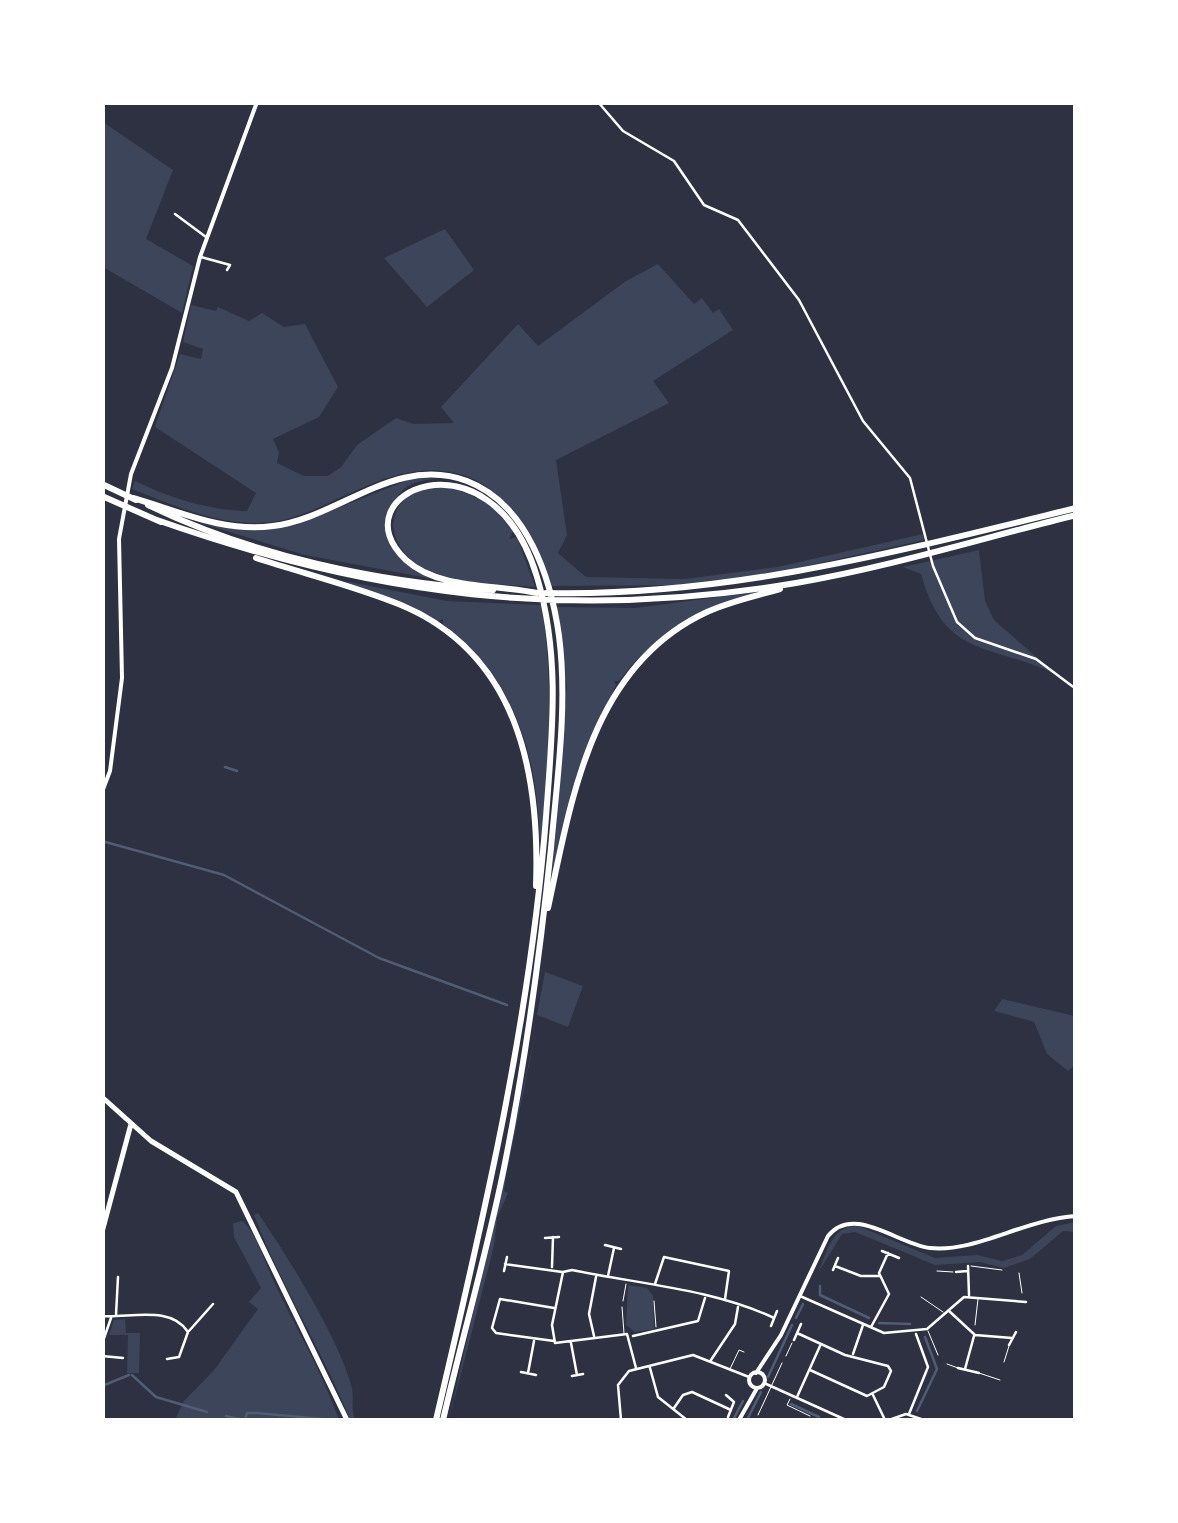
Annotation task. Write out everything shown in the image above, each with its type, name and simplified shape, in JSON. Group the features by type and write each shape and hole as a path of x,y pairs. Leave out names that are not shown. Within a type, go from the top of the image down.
{"highway":[{"path":"133,498 218,523 264,527 306,518 400,478 450,476 482,488 502,503 521,526 539,570 553,623 561,691 542,936"},
{"path":"537,593 450,580 414,566 393,541 394,509 408,491 424,484 448,482 468,488 505,516 539,570"},
{"path":"102,484 229,536 344,568 436,584 537,593 658,592 764,579 1076,512"},
{"path":"102,496 240,553 402,606 445,630 479,661 506,699 527,752 537,838 534,924"},
{"path":"442,1419 504,1164 542,936 580,777 598,724 622,680 658,642 694,618 800,582 1076,512"},
{"path":"157,520 304,567 466,596 558,602 655,600 800,582"},
{"path":"442,1419 497,1162 534,924 552,738 553,623"}],"main road":[{"path":"102,1096 134,1126 216,1176 239,1196 347,1420"},
{"path":"102,1232 124,1145 134,1126"}],"street":[{"path":"102,792 110,771 122,678 121,525 132,474 172,368 206,238 257,102"},
{"path":"598,102 622,132 674,161 704,206 743,224 799,300 863,421 902,464 948,608 962,629 980,640 1032,657 1076,689"},
{"path":"175,214 206,238"},
{"path":"200,256 226,263 230,265 228,270"},
{"path":"750,1377 765,1362 828,1236 843,1224 860,1224 911,1244 939,1248 976,1242 1040,1220 1076,1216"},
{"path":"552,1237 552,1269"},
{"path":"544,1238 559,1237"},
{"path":"605,1246 621,1249"},
{"path":"608,1277 614,1248"},
{"path":"870,1329 889,1294 880,1276 885,1252 899,1258"},
{"path":"504,1271 506,1257"},
{"path":"655,1284 664,1257 726,1269 730,1276 725,1301"},
{"path":"838,1258 834,1268 861,1276 880,1276"},
{"path":"505,1264 655,1284 774,1318"},
{"path":"956,1272 968,1269 968,1297"},
{"path":"554,1341 555,1309 563,1272"},
{"path":"594,1336 589,1314 597,1275"},
{"path":"102,1344 113,1317 118,1276"},
{"path":"800,1296 870,1329 916,1332 927,1329 968,1297 1023,1302 1022,1293"},
{"path":"555,1309 498,1300 494,1331 534,1341 572,1343 594,1336 624,1334 631,1338 698,1322 706,1297"},
{"path":"167,1359 175,1362 185,1349 188,1332 213,1304"},
{"path":"712,1360 735,1324 738,1306"},
{"path":"771,1326 777,1311"},
{"path":"946,1312 975,1334 1012,1338"},
{"path":"102,1316 170,1316 188,1332"},
{"path":"794,1340 801,1324"},
{"path":"854,1355 863,1325"},
{"path":"909,1414 928,1367 916,1332"},
{"path":"1010,1344 1016,1332"},
{"path":"797,1333 890,1368 884,1387 864,1395 810,1370"},
{"path":"964,1369 975,1334"},
{"path":"631,1338 636,1368"},
{"path":"528,1373 534,1341"},
{"path":"572,1343 575,1375 583,1374"},
{"path":"794,1396 821,1344"},
{"path":"622,1420 618,1385 624,1374 636,1368 693,1354 750,1377"},
{"path":"102,1356 123,1358"},
{"path":"740,1420 762,1382 765,1362"},
{"path":"650,1365 656,1393 687,1420"},
{"path":"958,1368 979,1374"},
{"path":"521,1372 536,1375"},
{"path":"756,1372 762,1382"},
{"path":"750,1377 750,1399"},
{"path":"750,1385 762,1382 846,1420"},
{"path":"674,1408 683,1395 692,1392 732,1407"},
{"path":"873,1394 887,1420 909,1414 924,1420"},
{"path":"726,1395 734,1400 727,1419"},
{"path":"825,1420 829,1412"}],"lane":[{"path":"968,1269 1002,1270"},
{"path":"936,1271 956,1272"},
{"path":"1019,1273 1022,1293"},
{"path":"623,1301 627,1281"},
{"path":"921,1297 946,1312"},
{"path":"975,1325 978,1298"},
{"path":"654,1301 656,1330"},
{"path":"622,1307 624,1334"},
{"path":"801,1324 804,1316"},
{"path":"1016,1332 1019,1323"},
{"path":"927,1329 938,1355"},
{"path":"786,1356 794,1340"},
{"path":"1004,1362 1010,1344"},
{"path":"730,1369 740,1350 744,1352"},
{"path":"758,1415 782,1362"},
{"path":"947,1364 958,1368"},
{"path":"979,1374 1000,1380"},
{"path":"794,1396 787,1405 810,1416"},
{"path":"622,1420 628,1420"}],"shaded area":[{"path":"103,122 173,170 146,239 193,266 182,313 103,267"},
{"path":"445,229 474,270 427,307 384,258"},
{"path":"658,264 694,304 702,298 713,313 719,309 733,330 653,381 669,403 556,460 567,535 558,553 586,577 685,579 777,567 923,534 924,540 784,571 678,585 552,586 522,525 504,502 483,484 459,474 431,470 400,474 296,516 254,523 200,514 132,489 135,481 189,502 247,511 256,493 155,427 180,354 201,359 203,349 183,342 191,305 216,311 218,307 249,321 262,313 284,327 305,324 338,387 319,417 273,439 279,452 277,463 304,476 328,476 341,467 357,445 396,418 414,424 454,423 441,407 518,324 538,346 626,281"},
{"path":"413,478 449,479 413,484 397,497 390,516 394,548 411,566 465,585 305,555 197,522 236,529 293,526"},
{"path":"446,485 489,503 513,531 509,539 517,537 535,587 449,578 412,561 399,546 393,525 399,506 411,495"},
{"path":"979,550 985,601 994,620 1056,674 956,635 931,601 921,574 903,567"},
{"path":"344,581 447,601 541,605 549,697 540,856 536,790 529,758 507,698 490,671 443,624 443,619 438,621"},
{"path":"758,592 681,626 648,649 619,681 614,681 616,685 578,775 552,876 567,686 556,607 635,608"},
{"path":"545,972 583,986 568,1027 537,1015"},
{"path":"1002,999 1075,1016 1075,1065 1068,1071 1047,1054 1034,1022 994,1011"},
{"path":"538,1022 506,1175 504,1191 508,1193 497,1218 494,1246 449,1420"},
{"path":"258,1213 297,1273 334,1342 351,1384 355,1420 350,1420 276,1267 254,1215"},
{"path":"243,1221 257,1243 339,1420 175,1420 184,1401 214,1370 258,1309 249,1302 261,1288 234,1237 233,1223"},
{"path":"1075,1222 1075,1232 1063,1231 1030,1259 1004,1268 980,1262 935,1265 855,1232 842,1234 818,1273 831,1242 849,1227 858,1226 935,1258 977,1255 1002,1261 1022,1255 1056,1226"},
{"path":"628,1285 647,1288 653,1296 654,1329 635,1332 626,1325"},
{"path":"125,1319 126,1333 140,1333 139,1373 127,1373 128,1335 109,1335 114,1320"}],"waterway":[{"path":"225,767 237,771"},
{"path":"102,841 224,875 379,958 507,1005"},
{"path":"820,1286 820,1295 869,1318"},
{"path":"796,1318 803,1304"},
{"path":"879,1323 910,1324"},
{"path":"768,1377 792,1325"},
{"path":"917,1411 937,1369 925,1337"},
{"path":"102,1386 129,1375"},
{"path":"132,1375 156,1397 207,1412"},
{"path":"747,1420 761,1392"},
{"path":"733,1420 743,1401"},
{"path":"791,1404 819,1417"},
{"path":"245,1420 247,1413 333,1420"},
{"path":"226,1416 243,1420"}]}
